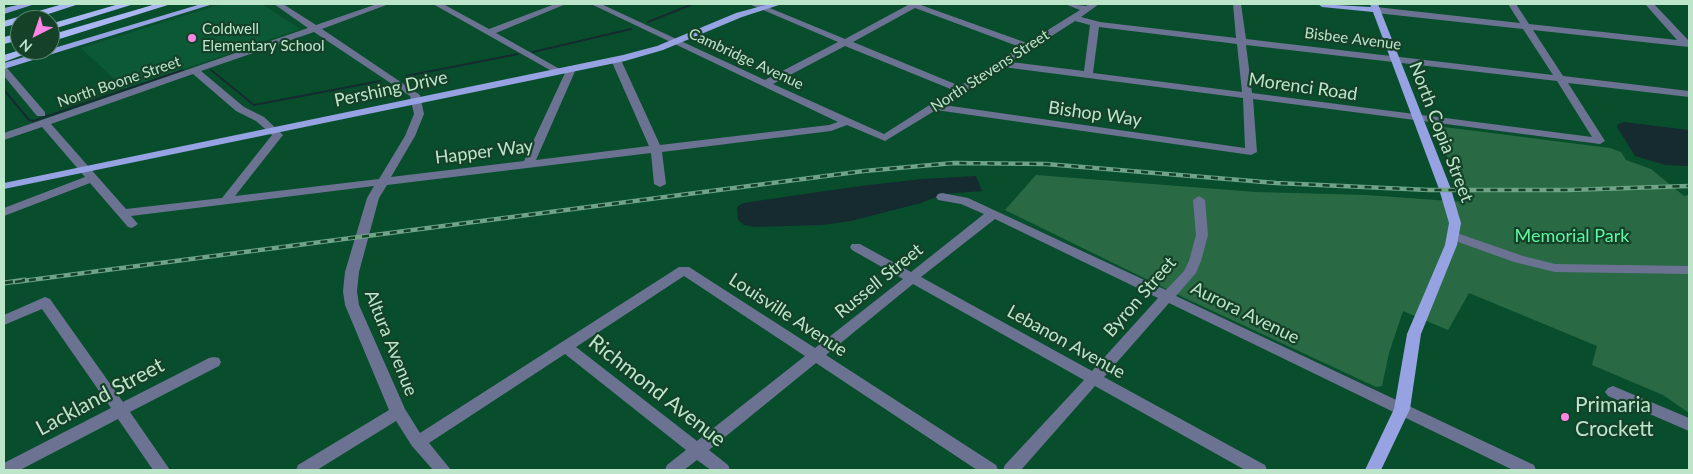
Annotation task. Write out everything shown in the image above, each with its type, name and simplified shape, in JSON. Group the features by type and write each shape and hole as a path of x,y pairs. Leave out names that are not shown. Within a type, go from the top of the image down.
{"highway":[{"path":"60,18 109,4"},
{"path":"60,24 129,4"},
{"path":"60,36 166,4"},
{"path":"4,20 69,5"},
{"path":"4,24 69,5"},
{"path":"60,40 103,26 114,19"}],"main road":[{"path":"4,12 31,4"},
{"path":"4,66 209,4"},
{"name":"Pershing Drive","path":"4,186 89,174 274,130 616,60 676,42 757,6 778,4"},
{"path":"1322,4 1375,7"},
{"name":"North Copia Street","path":"1373,470 1402,409 1414,334 1454,236 1456,223 1375,7"}],"street":[{"path":"278,4 410,90 417,102"},
{"name":"North Boone Street","path":"4,137 43,119 195,71 385,4"},
{"path":"437,4 560,72"},
{"path":"490,32 562,4"},
{"name":"Cambridge Avenue","path":"596,4 885,138"},
{"path":"1069,4 1091,7"},
{"path":"1237,4 1246,96"},
{"path":"1512,4 1562,79"},
{"path":"1649,4 1688,45"},
{"path":"766,84 913,5 1028,47"},
{"path":"757,6 961,90"},
{"name":"North Stevens Street","path":"885,138 1091,7"},
{"path":"1375,7 1688,45"},
{"name":"Bisbee Avenue","path":"1074,18 1095,24 1689,94"},
{"path":"1088,76 1095,24"},
{"path":"616,60 656,149 660,184"},
{"name":"Morenci Road","path":"1002,64 1600,141 1562,79"},
{"path":"528,165 571,69"},
{"path":"4,70 132,224"},
{"path":"195,71 240,109 260,119 274,130 278,138 225,201"},
{"name":"Bishop Way","path":"934,108 1251,152 1251,133 1246,96"},
{"name":"Altura Avenue","path":"417,102 419,114 410,136 380,182 372,198 352,272 350,291 352,305 398,412 418,442 443,470"},
{"name":"Happer Way","path":"123,213 831,128 847,122"},
{"path":"4,212 89,174"},
{"name":"Aurora Avenue","path":"942,197 964,201 992,214 1528,470"},
{"name":"Byron Street","path":"1011,470 1196,261 1202,235 1199,200"},
{"name":"Russell Street","path":"673,470 992,214"},
{"path":"1454,236 1542,265 1579,270 1689,270"},
{"name":"Lebanon Avenue","path":"856,247 1258,470"},
{"name":"Louisville Avenue","path":"565,346 684,270 990,470"},
{"path":"4,320 45,302 162,470"},
{"path":"418,442 565,346"},
{"name":"Richmond Avenue","path":"565,346 722,470"},
{"name":"Lackland Street","path":"6,470 214,362"},
{"path":"1613,392 1689,425"},
{"path":"304,470 398,412"}],"shaded area":[{"name":"Coldwell Elementary School","path":"222,4 262,4 300,29 125,89 81,48"}],"green space":[{"name":"Memorial Park","path":"1436,126 1610,148 1621,152 1626,160 1651,169 1684,196 1689,195 1689,413 1663,395 1592,365 1597,346 1469,293 1448,330 1403,311 1389,353 1382,386 1376,387 1189,300 1005,210 1036,175 1256,192 1366,195 1464,202"}],"water":[{"path":"1624,122 1689,130 1689,166 1665,165 1635,156 1617,127 1618,124"},
{"path":"976,176 982,191 944,194 921,203 851,221 822,225 755,227 744,225 738,220 737,207 743,203 860,186 922,179"}],"waterway":[{"path":"648,22 693,4"},
{"path":"533,52 631,29"},
{"path":"406,76 518,54"},
{"path":"4,90 29,120 33,121 183,70"},
{"path":"211,70 254,105 380,81"}],"railway":[{"path":"15,282 864,171 954,163 1046,164 1276,183 1429,190 1569,190 1689,186"},
{"path":"4,283 25,280"}],"place":[{"name":"Coldwell Elementary School","path":"192,38"},
{"name":"Primaria Crockett","path":"1565,417"}]}
